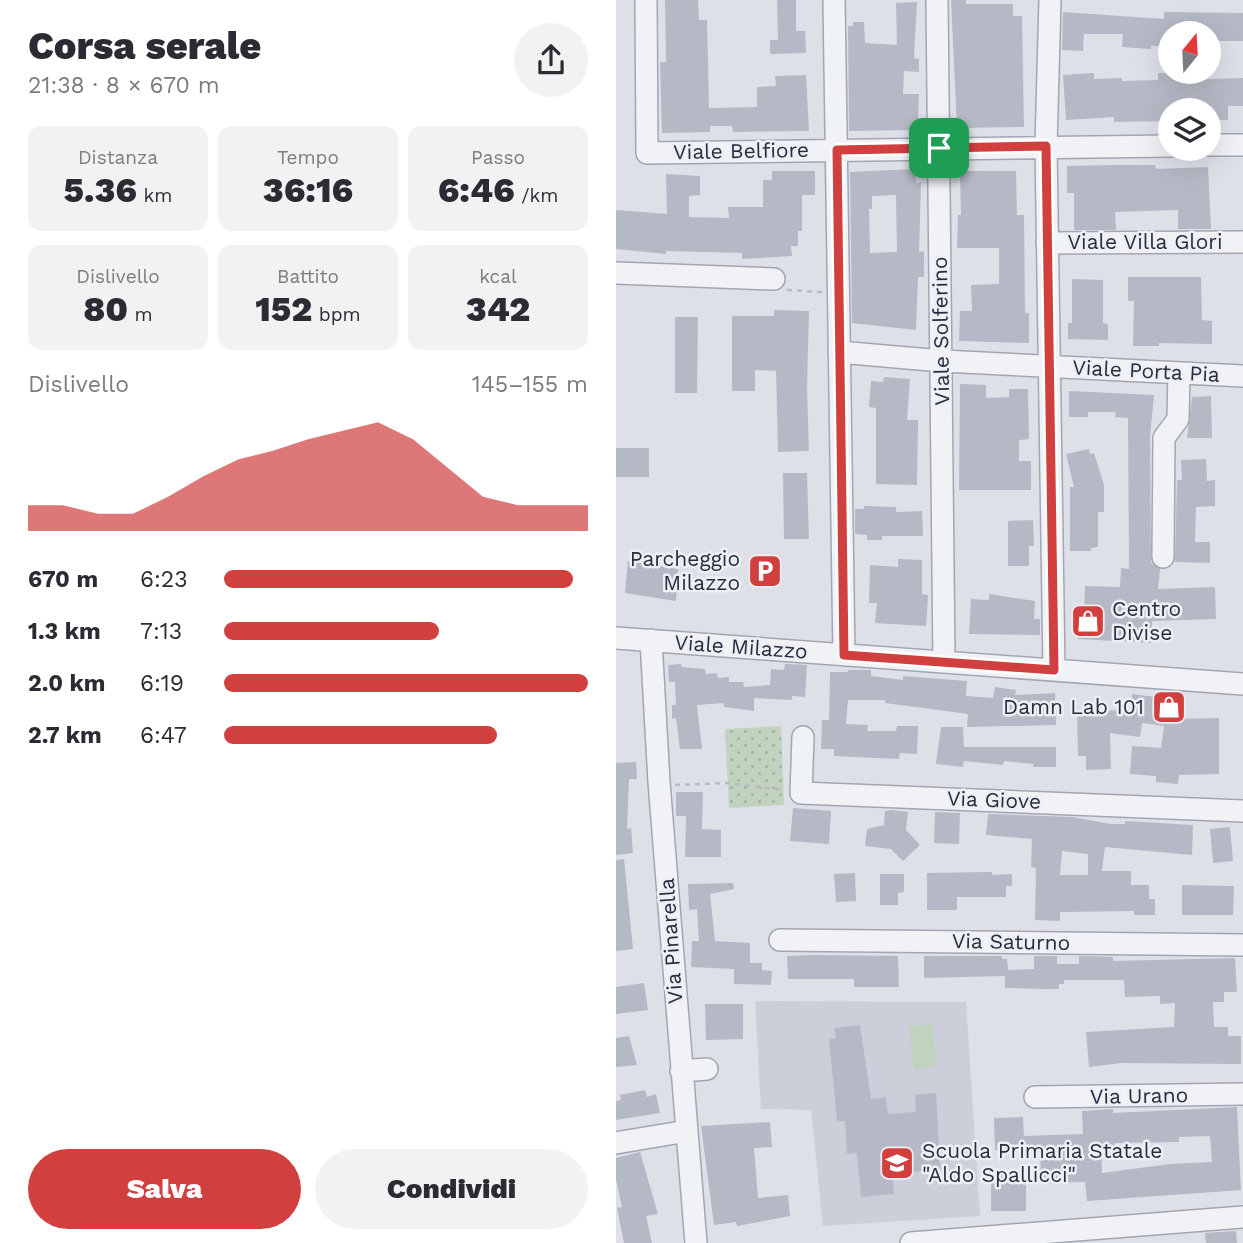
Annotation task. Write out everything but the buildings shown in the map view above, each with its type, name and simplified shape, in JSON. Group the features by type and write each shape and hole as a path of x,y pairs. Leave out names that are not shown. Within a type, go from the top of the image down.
{"street":[{"name":"Viale Belfiore","path":"646,0 647,153 1158,146"},
{"path":"834,0 844,655"},
{"name":"Viale Solferino","path":"937,0 944,662"},
{"path":"1049,0 1046,146 1054,670"},
{"path":"1221,145 1243,145 1243,157"},
{"name":"Viale Villa Glori","path":"1047,243 1243,242"},
{"path":"616,273 774,279"},
{"name":"Viale Porta Pia","path":"839,352 942,361 1243,376"},
{"path":"1163,557 1164,438 1178,419 1179,373"},
{"name":"Viale Milazzo","path":"616,638 1243,684"},
{"name":"Via Pinarella","path":"651,639 659,782 696,1243"},
{"path":"801,793 803,737"},
{"name":"Via Giove","path":"801,793 1243,811"},
{"name":"Via Saturno","path":"780,940 1243,945"},
{"path":"681,1071 706,1069"},
{"name":"Via Urano","path":"1035,1097 1243,1094"},
{"path":"616,1143 687,1131"},
{"path":"911,1243 1243,1217"}],"path":[{"path":"659,782 668,786 728,783 801,793"}],"shaded area":[{"name":"Scuola Primaria Statale \"Aldo Spallicci\"","path":"755,1001 966,1002 980,1216 823,1226 811,1110 761,1109"}],"green space":[{"path":"781,726 784,805 729,808 725,729"},
{"path":"932,1024 937,1066 914,1069 909,1026"}],"place":[{"name":"Parcheggio Milazzo","path":"765,571"},
{"name":"Centro Divise","path":"1088,621"},
{"name":"Damn Lab 101","path":"1169,707"},
{"name":"Scuola Primaria Statale \"Aldo Spallicci\"","path":"897,1163"}],"route":[{"path":"1046,146 1054,670 844,655 837,150 939,148 1046,146"}]}
